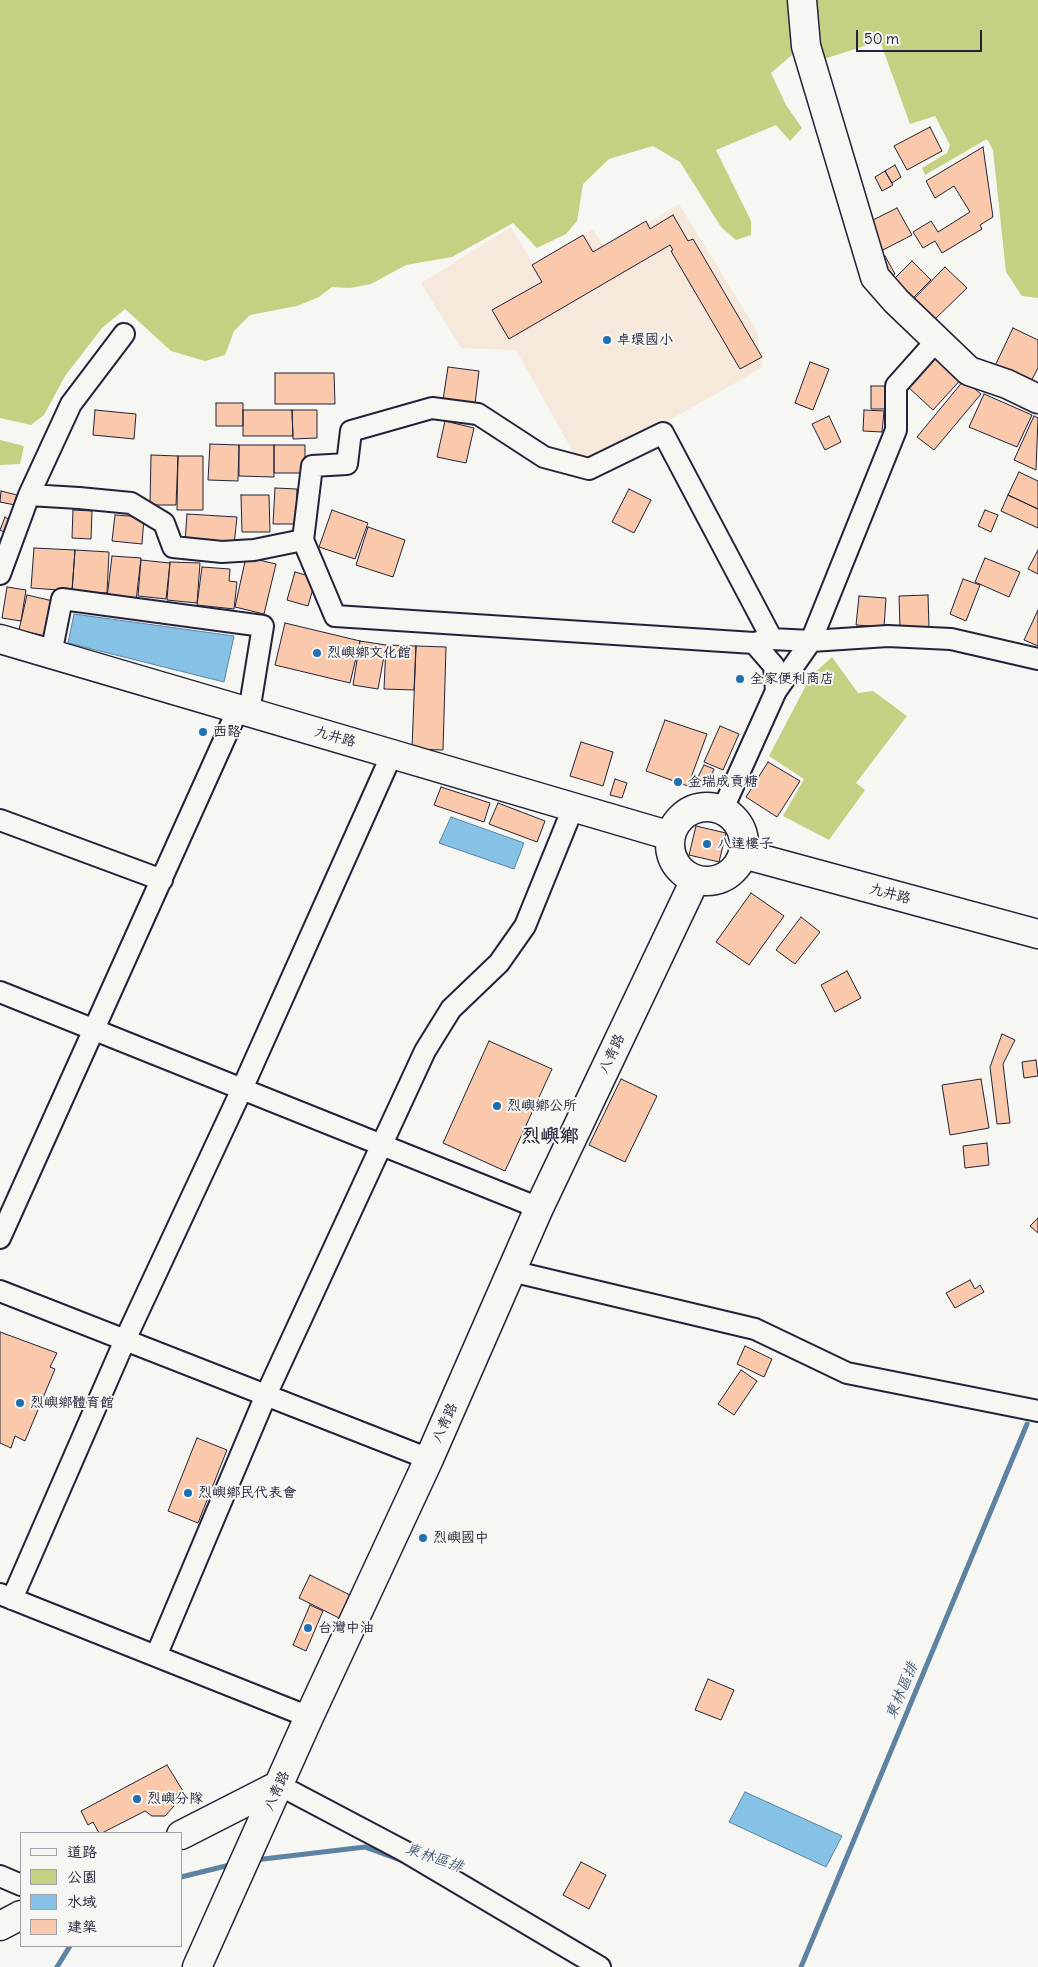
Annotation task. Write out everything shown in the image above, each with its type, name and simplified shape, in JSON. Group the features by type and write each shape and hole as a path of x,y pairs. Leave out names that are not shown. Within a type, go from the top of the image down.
{"main road":[{"path":"802,0 806,46 875,277 896,301 969,371 1007,384 1038,399"},
{"name":"九井路","path":"0,638 671,836"},
{"path":"712,808 722,811 738,824 742,834 743,854 738,865 730,874 708,882 696,880 686,875 672,858 671,836 682,817 690,811 712,808"},
{"name":"九井路","path":"743,854 1038,934"},
{"name":"八青路","path":"197,1967 309,1717 429,1459 539,1208 696,880"},
{"path":"182,1834 279,1785"},
{"path":"0,1926 20,1916"}],"street":[{"path":"0,574 29,496 71,404 124,334"},
{"path":"722,811 776,691 811,641 896,430 896,386 937,340"},
{"path":"776,691 774,666 763,641 663,433 589,469 544,456 478,414 432,408 351,431 347,464 312,466 303,540 335,616 763,641 811,641 888,636 951,639 1038,659"},
{"path":"29,496 131,503 164,523 174,547 222,552 254,550 303,540"},
{"path":"0,1238 162,880 243,710 263,626 62,599 51,654"},
{"path":"309,1717 6,1596 242,1089 392,754"},
{"path":"156,1656 266,1395 380,1144 438,1027 451,1009 499,963 525,926 573,808"},
{"path":"0,820 162,880"},
{"path":"0,992 539,1208"},
{"path":"511,1271 755,1329 847,1373 1038,1411"},
{"path":"0,1290 429,1459"},
{"path":"279,1785 404,1851 600,1967"},
{"path":"0,1876 20,1885"}],"shaded area":[{"name":"卓環國小","path":"679,204 757,331 762,368 593,463 576,457 516,350 461,348 421,283 511,227 534,265 593,229 605,249"}],"green space":[{"path":"0,0 1038,0 1038,298 1022,296 1006,272 993,150 987,139 925,175 922,168 947,153 950,145 935,116 910,124 880,41 824,59 794,53 771,73 786,105 802,128 790,141 776,125 716,150 751,221 751,235 736,240 721,227 680,162 653,146 609,159 583,184 577,221 566,234 537,248 513,223 452,257 406,265 371,284 350,288 332,287 319,297 297,306 250,315 234,331 225,355 205,361 171,351 125,309 102,328 65,376 44,415 31,425 0,418"},
{"path":"0,440 24,446 20,464 0,465"},
{"path":"832,657 858,693 873,691 907,716 856,783 865,790 829,840 783,816 804,779 769,756 811,676"}],"water":[{"path":"74,614 234,636 224,682 68,643"},
{"path":"451,817 524,843 514,869 439,843"},
{"path":"745,1792 842,1836 826,1867 729,1822"}],"building":[{"path":"930,127 942,151 907,170 894,146"},
{"path":"983,147 993,217 980,225 982,229 942,253 935,241 923,248 913,232 931,221 938,232 970,212 954,186 935,198 926,181"},
{"path":"895,165 901,177 892,183 885,171"},
{"path":"885,171 893,185 882,191 875,177"},
{"path":"897,208 912,235 877,253 863,225"},
{"path":"673,215 688,241 693,239 762,357 740,369 671,251 673,250 670,245 509,339 492,310 542,282 532,265 583,235 593,252 646,221 650,229"},
{"path":"885,256 895,274 886,280 875,261"},
{"path":"912,261 931,280 909,302 890,283"},
{"path":"945,267 967,288 932,322 911,302"},
{"path":"1013,328 1038,340 1038,368 1028,387 993,370"},
{"path":"939,354 964,376 933,410 908,387"},
{"path":"810,362 829,369 813,410 795,403"},
{"path":"448,367 479,371 475,404 443,400"},
{"path":"275,373 334,373 335,404 275,404"},
{"path":"964,380 981,394 934,450 917,437"},
{"path":"871,386 888,386 887,409 871,409"},
{"path":"984,394 1032,415 1017,447 969,427"},
{"path":"216,403 243,403 243,426 216,426"},
{"path":"95,410 136,414 134,439 93,435"},
{"path":"243,410 292,410 293,436 243,436"},
{"path":"292,410 317,410 317,438 293,439"},
{"path":"864,410 884,411 882,432 863,431"},
{"path":"829,416 841,442 825,450 812,424"},
{"path":"1034,416 1038,418 1036,470 1014,460"},
{"path":"445,421 474,428 466,463 437,457"},
{"path":"210,444 239,445 238,481 208,480"},
{"path":"239,445 274,445 274,477 239,476"},
{"path":"274,445 305,445 305,473 274,473"},
{"path":"151,455 178,456 176,505 150,505"},
{"path":"178,456 203,456 203,510 177,510"},
{"path":"1019,472 1038,481 1038,509 1008,495"},
{"path":"275,488 297,489 296,524 273,524"},
{"path":"629,489 651,500 634,533 612,522"},
{"path":"1,491 17,495 15,505 0,502"},
{"path":"241,495 269,495 270,532 242,532"},
{"path":"1008,495 1038,509 1038,528 1001,511"},
{"path":"73,510 92,511 91,539 72,538"},
{"path":"332,510 368,523 355,559 319,547"},
{"path":"985,510 998,515 991,532 978,526"},
{"path":"187,514 237,517 234,545 185,542"},
{"path":"115,515 144,517 142,544 112,541"},
{"path":"5,517 13,522 6,533 0,530"},
{"path":"368,527 405,540 393,577 356,565"},
{"path":"34,548 75,550 72,591 31,588"},
{"path":"75,550 109,552 107,593 72,591"},
{"path":"1038,550 1038,574 1028,569"},
{"path":"112,556 141,558 136,601 107,598"},
{"path":"246,557 276,564 264,614 235,607"},
{"path":"985,558 1020,572 1009,597 975,582"},
{"path":"141,560 170,563 166,599 138,596"},
{"path":"170,562 200,563 197,603 167,600"},
{"path":"202,567 230,569 229,581 237,582 234,609 197,605"},
{"path":"295,572 316,578 308,606 287,600"},
{"path":"963,579 980,585 966,621 950,614"},
{"path":"7,587 26,590 21,621 2,618"},
{"path":"27,595 53,601 46,636 19,630"},
{"path":"928,595 929,627 900,628 899,596"},
{"path":"859,596 886,598 884,627 856,625"},
{"path":"1038,610 1038,646 1024,640"},
{"name":"烈嶼鄉文化館","path":"285,623 360,641 350,683 275,665"},
{"path":"360,641 386,645 378,689 353,685"},
{"path":"386,645 416,646 414,690 384,689"},
{"path":"416,646 446,647 443,750 412,749"},
{"path":"665,720 707,734 688,786 646,771"},
{"path":"720,726 739,734 723,770 704,762"},
{"path":"581,742 613,752 603,786 570,776"},
{"path":"768,762 800,781 777,817 746,797"},
{"path":"704,765 714,769 708,784 697,779"},
{"path":"615,779 627,783 622,798 610,795"},
{"path":"441,787 490,803 484,822 434,805"},
{"path":"498,803 545,821 537,842 489,824"},
{"name":"八達樓子","path":"696,826 726,833 719,862 689,855"},
{"path":"751,893 784,916 749,965 716,942"},
{"path":"801,917 820,932 795,964 776,950"},
{"path":"847,971 861,998 835,1012 821,985"},
{"path":"1002,1034 1015,1040 1003,1064 1010,1123 997,1124 990,1067"},
{"name":"烈嶼鄉公所","path":"489,1041 552,1069 505,1171 443,1143"},
{"path":"1036,1060 1038,1076 1024,1078 1022,1062"},
{"path":"621,1079 657,1096 625,1162 589,1145"},
{"path":"981,1079 989,1128 950,1135 942,1085"},
{"path":"987,1143 989,1165 965,1168 963,1146"},
{"path":"1038,1218 1038,1233 1030,1226"},
{"path":"970,1280 975,1289 980,1285 984,1292 955,1308 946,1293"},
{"name":"烈嶼鄉體育館","path":"0,1332 57,1353 50,1367 55,1369 25,1441 15,1436 11,1448 0,1443"},
{"path":"745,1346 772,1359 764,1377 737,1364"},
{"path":"741,1370 757,1381 734,1415 718,1404"},
{"path":"197,1438 227,1450 198,1523 168,1511"},
{"path":"310,1575 350,1595 339,1618 299,1598"},
{"name":"台灣中油","path":"310,1605 323,1611 306,1651 293,1645"},
{"path":"708,1679 734,1690 721,1720 695,1710"},
{"name":"烈嶼分隊","path":"167,1765 183,1791 171,1797 174,1806 165,1816 152,1816 145,1811 104,1832 98,1832 93,1822 88,1825 81,1811"},
{"path":"581,1862 606,1875 589,1909 563,1895"}],"waterway":[{"name":"東林區排","path":"801,1967 1027,1424"},
{"name":"東林區排","path":"255,1860 365,1847 403,1861"},
{"path":"182,1877 234,1864"},
{"path":"57,1967 69,1947"}],"place":[{"name":"卓環國小","path":"607,340"},
{"name":"烈嶼鄉文化館","path":"317,653"},
{"name":"全家便利商店","path":"740,679"},
{"name":"西路","path":"203,732"},
{"name":"金瑞成貢糖","path":"678,782"},
{"name":"八達樓子","path":"707,844"},
{"name":"烈嶼鄉公所","path":"497,1106"},
{"name":"烈嶼鄉體育館","path":"20,1403"},
{"name":"烈嶼鄉民代表會","path":"188,1493"},
{"name":"烈嶼國中","path":"423,1538"},
{"name":"台灣中油","path":"308,1628"},
{"name":"烈嶼分隊","path":"137,1799"}],"district":[{"name":"烈嶼鄉","path":"550,1137"}]}
